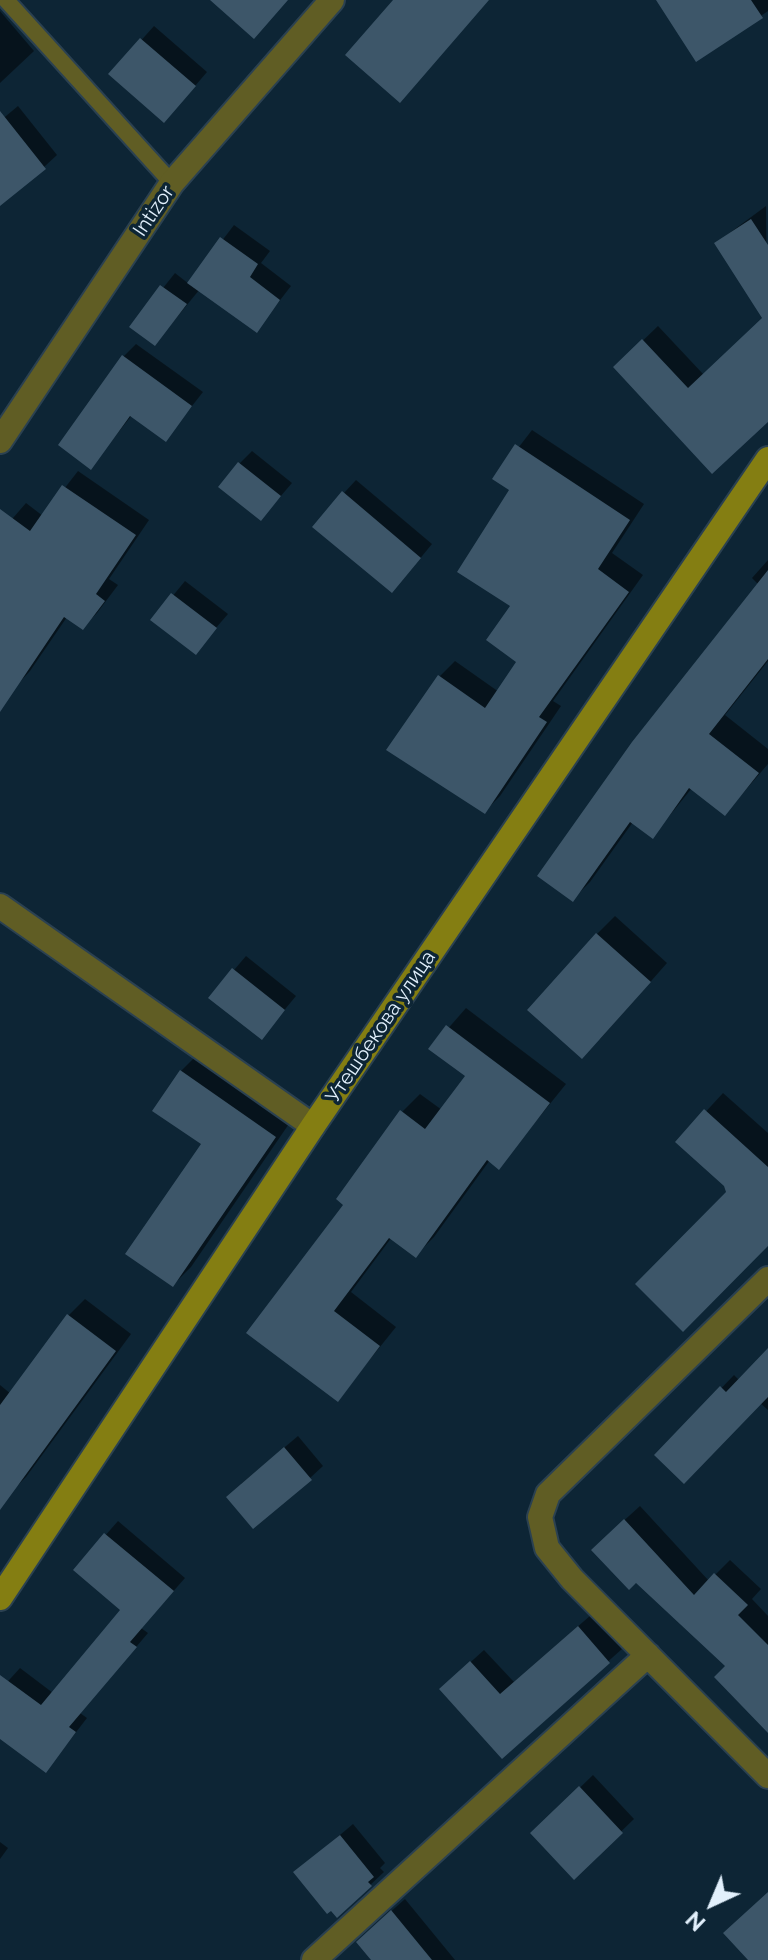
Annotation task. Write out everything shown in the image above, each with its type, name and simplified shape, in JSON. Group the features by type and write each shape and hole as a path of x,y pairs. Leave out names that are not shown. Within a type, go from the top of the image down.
{"main road":[{"name":"Утешбекова улица","path":"0,1598 313,1126 768,459"}],"street":[{"name":"Intizor","path":"0,441 172,183 332,0"},
{"path":"0,906 313,1126"},
{"path":"768,1279 548,1494 540,1517 547,1548 572,1579 768,1776"},
{"path":"314,1960 648,1655"}],"lane":[{"path":"6,0 172,183"}],"building":[{"path":"210,0 288,0 254,39"},
{"path":"393,0 489,0 400,103 345,55"},
{"path":"656,0 751,0 763,18 696,62"},
{"path":"140,38 196,86 164,123 108,74"},
{"path":"0,111 46,169 0,206"},
{"path":"751,219 768,245 768,422 712,474 613,367 642,339 688,388 762,318 714,243"},
{"path":"220,237 258,264 250,277 280,300 257,333 187,283"},
{"path":"160,285 187,304 155,346 129,327"},
{"path":"122,355 192,406 166,442 130,416 91,470 58,445"},
{"path":"515,444 630,520 598,569 629,592 539,717 547,722 485,814 386,750 438,675 485,708 516,662 486,640 510,606 457,572 509,490 492,479"},
{"path":"238,462 281,496 261,521 218,487"},
{"path":"62,485 136,535 96,594 105,601 83,630 64,617 0,712 0,509 30,531"},
{"path":"342,491 421,558 392,593 312,527"},
{"path":"768,570 768,659 709,734 759,773 725,816 689,788 653,839 630,822 573,902 537,876 632,742"},
{"path":"171,593 217,628 196,655 150,620"},
{"path":"596,933 651,982 582,1059 527,1010"},
{"path":"232,968 285,1010 262,1040 208,998"},
{"path":"446,1025 550,1103 499,1170 487,1160 416,1258 389,1238 334,1311 380,1346 338,1402 246,1333 343,1205 336,1199 400,1110 425,1129 465,1076 428,1049"},
{"path":"180,1070 276,1137 173,1287 125,1254 201,1144 152,1111"},
{"path":"704,1109 768,1167 768,1246 683,1332 635,1284 726,1192 724,1186 675,1142"},
{"path":"67,1314 116,1351 0,1510 0,1405"},
{"path":"768,1348 768,1397 684,1484 654,1455 720,1386 726,1392"},
{"path":"284,1447 312,1480 253,1529 226,1497"},
{"path":"624,1519 694,1595 714,1573 748,1605 738,1615 768,1645 768,1733 714,1677 725,1666 636,1583 629,1590 591,1550"},
{"path":"104,1533 174,1591 130,1642 137,1647 69,1727 76,1732 46,1773 0,1739 0,1675 41,1705 120,1610 73,1570"},
{"path":"578,1626 610,1663 502,1759 439,1689 470,1661 500,1694"},
{"path":"579,1786 623,1833 574,1880 530,1833"},
{"path":"340,1835 374,1877 368,1882 372,1886 337,1918 331,1911 327,1914 293,1872"},
{"path":"768,1892 768,1960 748,1960 723,1933"},
{"path":"391,1910 432,1960 371,1960 356,1942"}]}
